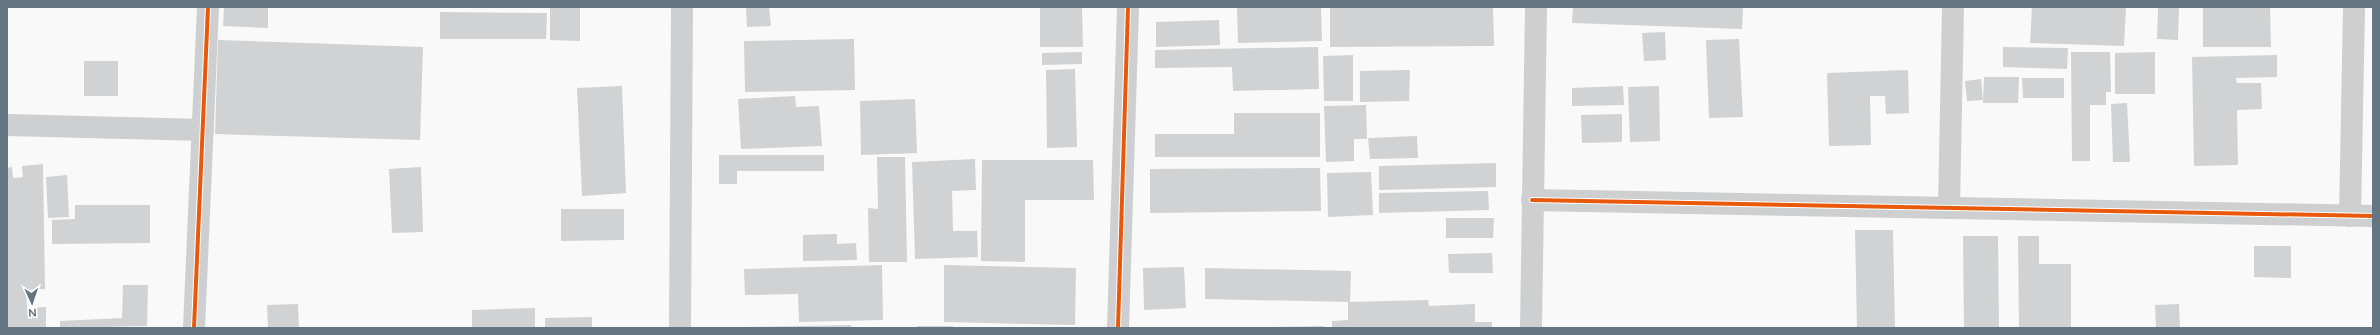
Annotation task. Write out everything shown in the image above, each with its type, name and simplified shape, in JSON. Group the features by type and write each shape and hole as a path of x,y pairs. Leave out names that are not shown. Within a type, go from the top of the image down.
{"street":[{"path":"194,328 208,7"},
{"path":"680,328 682,7"},
{"path":"1118,328 1128,7"},
{"path":"1531,328 1536,7"},
{"path":"1949,208 1953,7"},
{"path":"2350,216 2354,7"},
{"path":"7,125 203,130"},
{"path":"1532,200 2373,216"}],"building":[{"path":"224,7 268,7 268,28 223,26"},
{"path":"550,7 580,7 580,41 550,40"},
{"path":"746,7 769,7 771,26 747,27"},
{"path":"1040,7 1082,7 1083,47 1040,47"},
{"path":"1237,7 1321,7 1322,41 1238,43"},
{"path":"1330,7 1493,7 1494,46 1330,47"},
{"path":"1573,7 1743,7 1742,29 1572,23"},
{"path":"2032,7 2126,7 2124,46 2030,43"},
{"path":"2158,7 2179,7 2178,40 2157,39"},
{"path":"2203,7 2270,7 2271,47 2203,47"},
{"path":"440,12 547,13 546,39 440,39"},
{"path":"1219,20 1220,45 1156,47 1156,22"},
{"path":"1665,32 1666,60 1644,61 1642,33"},
{"path":"854,39 855,90 745,92 744,41"},
{"path":"1739,39 1743,117 1709,118 1706,40"},
{"path":"218,40 423,47 420,140 215,134"},
{"path":"1318,47 1319,89 1233,91 1232,67 1155,68 1155,50"},
{"path":"2003,47 2068,48 2067,69 2003,67"},
{"path":"1082,52 1082,64 1042,65 1042,53"},
{"path":"2071,52 2110,52 2111,92 2106,92 2106,105 2090,105 2090,161 2072,161"},
{"path":"2155,52 2155,94 2115,94 2115,53"},
{"path":"1353,55 1353,101 1324,101 1323,56"},
{"path":"2277,55 2277,77 2236,78 2237,83 2261,83 2262,109 2237,110 2238,165 2194,166 2192,57"},
{"path":"84,61 118,61 118,96 84,96"},
{"path":"1075,69 1077,147 1047,148 1046,70"},
{"path":"1410,70 1409,101 1360,102 1360,71"},
{"path":"1908,70 1909,113 1886,114 1885,96 1870,96 1871,145 1829,146 1827,73"},
{"path":"1984,77 2019,77 2018,103 1983,103"},
{"path":"2022,78 2064,78 2064,98 2023,98"},
{"path":"1981,79 1983,100 1967,101 1965,81"},
{"path":"622,86 626,193 582,196 577,88"},
{"path":"1623,86 1624,105 1572,106 1572,88"},
{"path":"1659,86 1660,141 1630,142 1628,87"},
{"path":"795,96 796,107 819,106 822,146 741,149 738,99"},
{"path":"915,99 917,153 861,155 860,101"},
{"path":"2127,103 2130,162 2113,162 2111,104"},
{"path":"1366,105 1367,139 1354,139 1354,161 1326,162 1324,106"},
{"path":"1234,113 1320,113 1320,157 1155,157 1155,134 1234,134"},
{"path":"1622,114 1622,142 1582,143 1581,115"},
{"path":"1417,136 1418,158 1370,159 1368,138"},
{"path":"719,155 824,155 824,171 737,171 737,184 719,184"},
{"path":"877,157 905,157 907,262 869,262 868,208 878,209"},
{"path":"975,159 976,190 952,191 953,231 977,231 978,257 915,259 912,162"},
{"path":"982,160 1093,160 1094,200 1025,200 1025,262 981,261"},
{"path":"1496,163 1496,187 1379,190 1379,166"},
{"path":"43,164 45,289 26,290 27,308 46,307 46,328 7,328 7,168 12,167 13,178 23,177 22,166"},
{"path":"421,167 423,232 392,233 389,169"},
{"path":"1320,168 1321,211 1150,213 1150,169"},
{"path":"1371,172 1373,215 1328,217 1327,173"},
{"path":"67,175 69,217 48,218 46,177"},
{"path":"1488,191 1489,210 1379,213 1379,193"},
{"path":"75,205 150,205 150,243 52,244 52,220 75,219"},
{"path":"561,209 624,209 624,240 561,241"},
{"path":"1446,218 1494,218 1493,238 1446,238"},
{"path":"1855,230 1893,230 1895,328 1857,328"},
{"path":"837,234 837,244 856,243 857,260 803,261 803,235"},
{"path":"1963,236 1998,236 1999,328 1964,328"},
{"path":"2018,236 2039,236 2039,264 2071,264 2071,328 2019,328"},
{"path":"2254,246 2291,246 2291,278 2254,277"},
{"path":"1492,253 1493,273 1449,273 1448,254"},
{"path":"882,265 883,320 799,322 798,294 745,295 744,269"},
{"path":"944,265 1076,268 1075,325 944,322"},
{"path":"1184,267 1186,308 1144,310 1143,268"},
{"path":"1205,268 1351,271 1350,302 1205,299"},
{"path":"123,285 148,285 147,326 60,328 60,321 122,318"},
{"path":"1428,300 1429,306 1475,304 1475,322 1492,322 1492,328 1332,328 1332,321 1348,320 1348,302"},
{"path":"298,304 299,328 268,328 267,305"},
{"path":"2179,304 2180,328 2156,328 2155,305"},
{"path":"535,308 535,328 472,328 472,310"},
{"path":"592,317 592,328 545,328 545,318"},
{"path":"851,325 851,328 743,328 743,327"},
{"path":"917,326 953,326 953,328 917,328"},
{"path":"1324,326 1324,328 1270,328 1270,327"}],"cycle path":[{"path":"194,328 208,7"},
{"path":"1118,328 1128,7"},
{"path":"1532,200 2373,216"}]}
